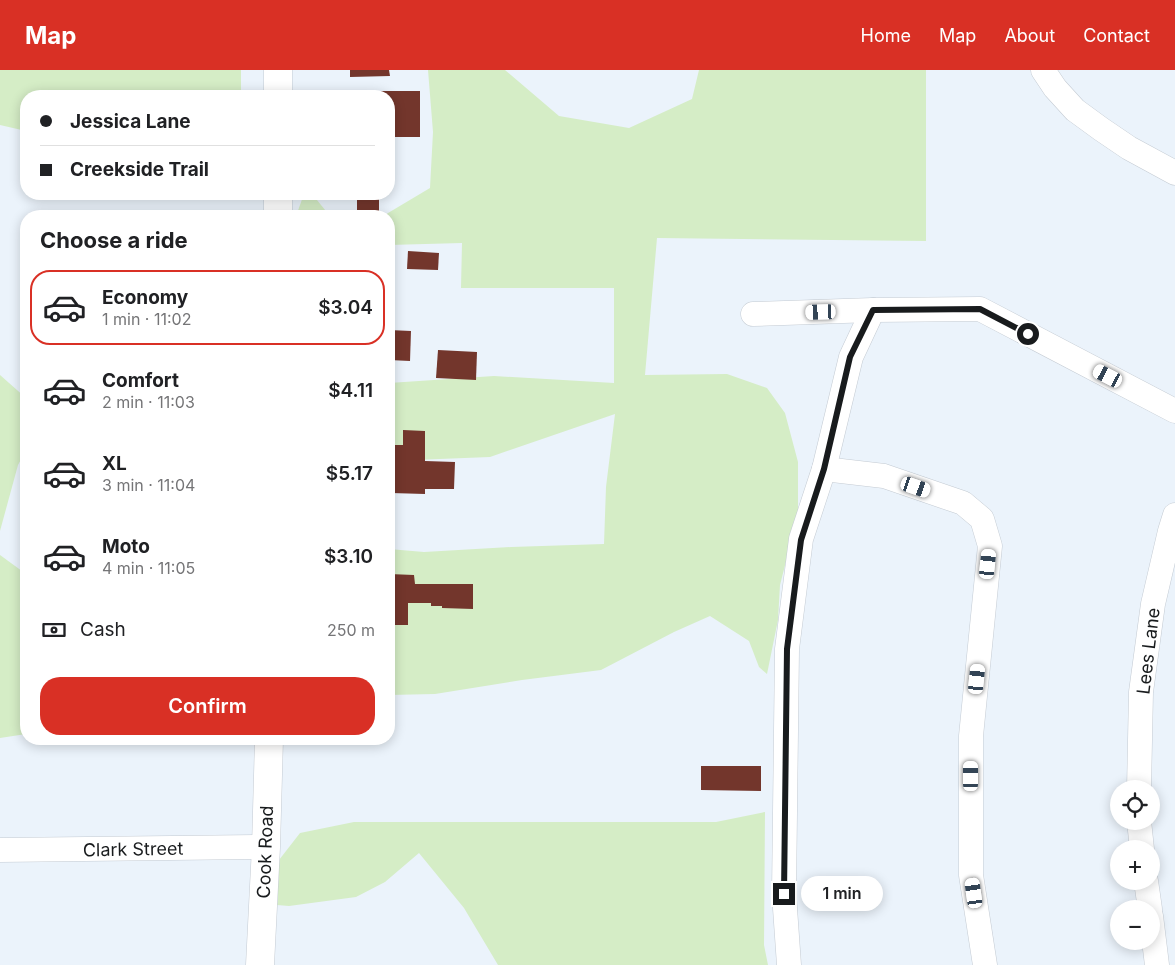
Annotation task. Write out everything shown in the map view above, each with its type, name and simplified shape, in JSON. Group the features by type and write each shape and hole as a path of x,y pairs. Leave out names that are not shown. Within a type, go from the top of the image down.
{"street":[{"path":"278,70 278,90"},
{"path":"1043,70 1075,110 1101,130 1175,173"},
{"path":"753,314 980,309 1175,410"},
{"path":"789,965 784,894 787,649 801,540 824,469 850,357 873,310"},
{"path":"824,469 884,476 963,503 982,519 990,546 971,736 971,875 985,965"},
{"name":"Lees Lane","path":"1139,780 1141,692 1145,662 1153,604 1175,515"},
{"name":"Cook Road","path":"260,965 269,745"},
{"name":"Clark Street","path":"0,850 266,847"},
{"path":"1156,950 1158,965"}],"green space":[{"path":"0,70 241,70 241,90 20,90 20,130 0,125"},
{"path":"428,70 505,70 559,116 629,128 692,99 699,70 926,70 926,241 657,238 645,375 727,374 767,388 785,413 798,462 798,514 780,585 778,620 767,674 759,667 749,641 710,616 674,632 601,670 435,694 395,695 395,550 424,552 604,544 606,487 615,414 490,457 395,461 395,383 494,376 614,383 614,288 461,288 462,243 395,245 395,210 393,210 430,188 433,132"},
{"path":"302,200 317,200 325,210 298,210"},
{"path":"0,375 20,393 20,461 0,531"},
{"path":"0,555 20,570 20,735 0,738"},
{"path":"765,812 764,945 768,965 498,965 464,908 419,853 385,882 356,897 289,906 277,905 279,860 300,833 354,822 716,822"}],"building":[{"path":"350,70 389,70 390,76 350,77"},
{"path":"395,91 420,91 420,137 395,137"},
{"path":"357,200 379,200 379,210 357,210"},
{"path":"408,251 439,253 438,270 407,269"},
{"path":"395,330 411,331 410,361 395,360"},
{"path":"438,350 477,352 476,380 436,378"},
{"path":"403,430 425,431 425,461 455,462 454,489 425,489 425,494 395,493 395,445 403,445"},
{"path":"395,574 414,575 415,584 473,584 473,609 442,608 442,606 431,606 431,603 408,603 408,625 395,625"},
{"path":"701,766 761,766 761,791 701,790"}],"route":[{"path":"784,894 787,649 801,540 824,469 850,357 873,310 980,309 1028,334"}]}
